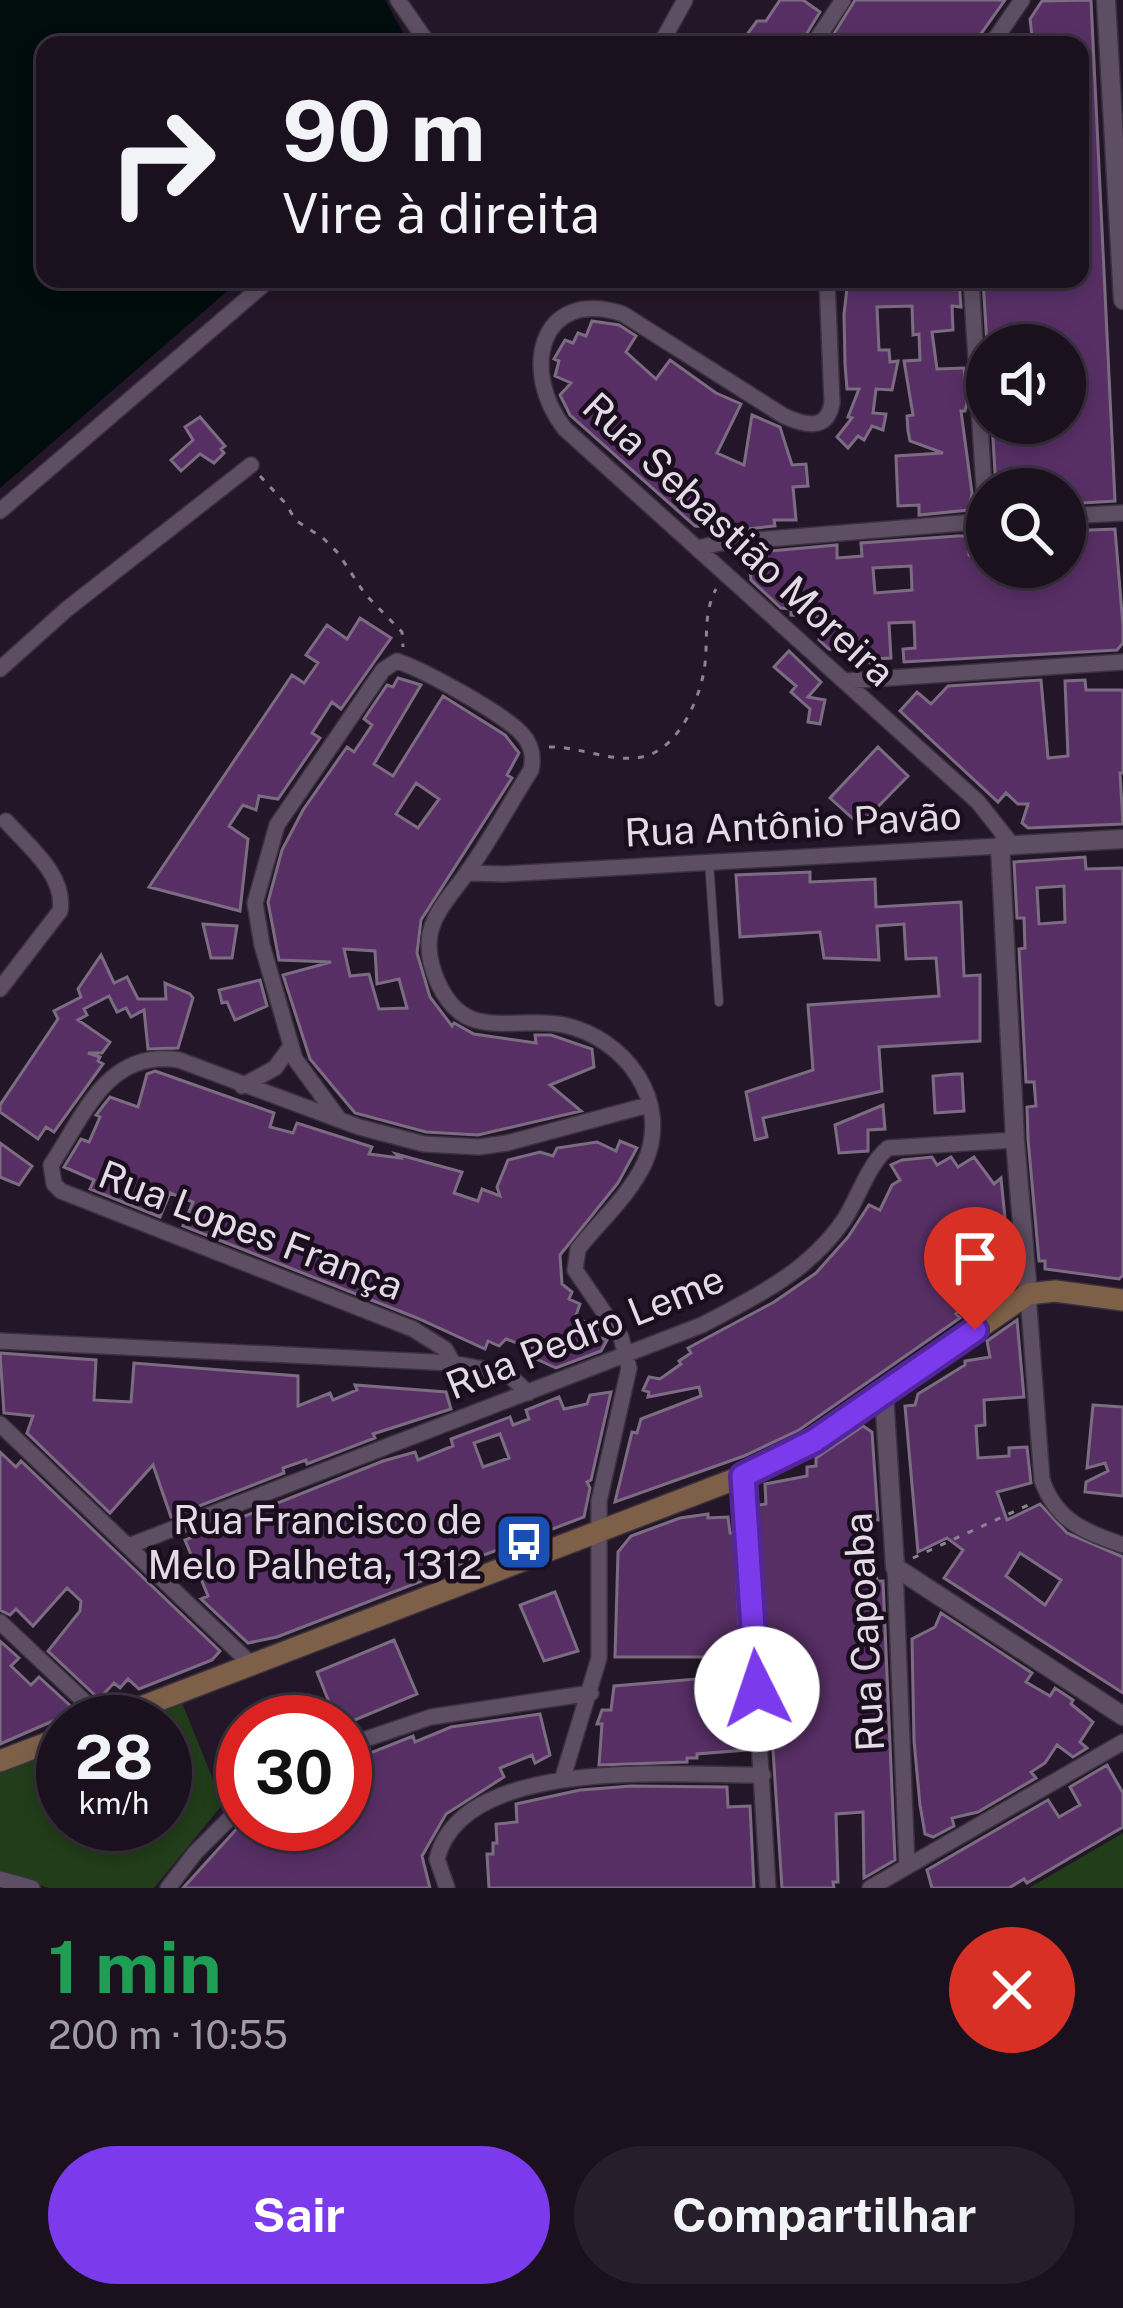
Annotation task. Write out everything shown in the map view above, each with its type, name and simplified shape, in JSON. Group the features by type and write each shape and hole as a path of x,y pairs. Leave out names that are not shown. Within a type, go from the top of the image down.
{"main road":[{"path":"174,1695 743,1476 814,1441 1028,1294 1054,1291 1123,1300"},
{"path":"0,1761 36,1747"}],"street":[{"path":"398,0 423,36"},
{"path":"665,36 685,0"},
{"path":"819,36 843,0"},
{"path":"997,36 1022,0"},
{"path":"1106,0 1123,300"},
{"path":"0,511 260,288"},
{"name":"Rua Sebastião Moreira","path":"828,288 832,403 827,419 820,423 801,423 784,416 623,314 602,307 566,313 547,336 540,373 542,392 554,415 978,802 1006,846"},
{"path":"972,288 983,468"},
{"path":"0,669 68,609 251,465"},
{"path":"1086,515 1123,513"},
{"path":"698,548 720,542 966,523"},
{"path":"339,1119 303,1074 291,1046 254,903 277,825 383,670 397,661 508,722 525,736 534,758 531,770 440,910 430,934 435,971 454,1008 490,1023 560,1024 604,1040 627,1058 640,1077 648,1106 652,1142 643,1167 578,1249 574,1262 628,1356 628,1384 599,1501 599,1658 563,1777"},
{"path":"845,681 1123,662"},
{"path":"0,989 59,911 62,897 55,878 2,822"},
{"name":"Rua Antônio Pavão","path":"467,873 1123,839"},
{"path":"1006,846 1015,1140 1042,1480 1067,1521 1123,1545"},
{"path":"242,1086 275,1068 291,1046"},
{"name":"Rua Lopes França","path":"453,1363 445,1349 413,1329 62,1191 54,1184 51,1165 103,1087 129,1064 147,1057 178,1060 412,1142 479,1147 536,1137 648,1106"},
{"name":"Rua Pedro Leme","path":"131,1546 702,1325 801,1268 846,1216 873,1166 889,1148 1015,1140"},
{"path":"0,1341 453,1363 508,1374 529,1393"},
{"name":"Rua Capoaba","path":"884,1394 907,1867"},
{"path":"0,1424 252,1665"},
{"path":"743,1476 768,1888"},
{"path":"895,1567 1123,1715"},
{"path":"0,1622 75,1695"},
{"path":"372,1737 431,1717 591,1694"},
{"path":"870,1888 1123,1742"},
{"path":"448,1888 436,1859 445,1838 494,1798 523,1786 563,1777 763,1774"},
{"path":"168,1888 216,1832"},
{"path":"0,1879 32,1888"}],"lane":[{"path":"709,861 719,1002"}],"path":[{"path":"251,465 295,520 338,553 365,594 402,632 405,644 397,661"},
{"path":"534,758 552,746 646,757 674,737 699,688 708,604 726,572"},
{"path":"895,1567 1048,1496"}],"green space":[{"path":"192,1728 216,1787 216,1813 192,1842"},
{"path":"36,1747 36,1851 184,1851 154,1888 49,1888 0,1872 0,1761"},
{"path":"1123,1833 1123,1888 1029,1888"}],"shaded area":[{"path":"0,0 385,0 405,36 36,36 36,288 231,288 0,488"}],"building":[{"path":"780,0 803,0 820,12 805,36 746,36 757,21 766,21"},
{"path":"855,0 1005,0 979,36 833,36"},
{"path":"1091,0 1115,501 1086,503 1086,468 995,468 993,444 1086,444 1086,324 986,324 983,288 1089,288 1089,36 1032,36 1030,19 1042,1"},
{"path":"847,288 960,288 961,307 952,306 953,330 932,332 937,369 964,368 966,407 961,411 969,468 966,510 919,515 919,505 898,506 896,456 943,453 910,441 907,416 913,415 904,361 920,360 912,306 877,307 879,350 889,350 890,362 898,361 892,390 876,389 873,413 886,414 883,430 872,426 864,440 858,436 848,448 837,437 852,418 848,417 859,389 847,389"},
{"path":"592,321 619,325 636,336 626,352 656,379 670,360 716,393 741,404 717,453 744,465 752,415 780,427 792,465 806,464 808,486 793,487 796,520 774,520 775,526 746,529 695,526 570,415 560,395 571,383 555,376 559,361 554,359 565,340 573,343 578,333 586,336"},
{"path":"200,417 225,446 224,453 214,463 200,454 181,471 171,460 193,440 185,427"},
{"path":"1115,529 1123,643 1117,650 904,662 903,649 915,648 914,622 889,623 891,658 855,662 856,654 829,649 819,640 822,617 791,615 791,609 781,608 751,580 748,553 837,545 837,558 862,556 861,543 966,536 966,588 1086,588 1086,530","holes":["911,566 912,590 875,593 873,568"]},
{"path":"360,618 391,638 341,709 332,702 312,733 320,738 278,799 259,796 256,810 243,805 229,826 248,839 240,911 149,887 292,675 304,683 318,663 306,655 327,625 347,639"},
{"path":"789,651 821,682 808,697 825,700 820,724 808,722 810,709 791,692 796,686 774,667"},
{"path":"398,678 421,685 374,764 393,776 443,696 505,735 519,753 507,775 512,778 421,920 417,953 430,997 452,1026 474,1034 536,1043 535,1035 551,1035 592,1049 594,1067 550,1085 581,1111 478,1135 426,1132 355,1113 310,1059 283,975 331,962 279,960 268,902 282,850 303,810 347,747 354,752 372,725 364,719 387,685 393,687","holes":["416,783 439,799 418,828 396,814","344,949 375,951 377,984 399,979 407,1008 379,1009 369,974 350,976"]},
{"path":"1041,680 1048,758 1068,756 1065,681 1085,680 1086,690 1123,690 1123,824 1028,828 1022,823 1028,804 1018,804 1006,793 998,802 900,711 917,692 931,704 948,686"},
{"path":"878,747 908,776 860,825 830,798"},
{"path":"1085,857 1086,869 1123,868 1123,1275 1119,1279 1045,1269 1045,1261 1039,1261 1027,1107 1036,1106 1034,1082 1026,1082 1019,949 1025,948 1024,918 1017,918 1014,862","holes":["1064,886 1065,922 1039,924 1037,888"]},
{"path":"810,872 810,882 875,879 876,907 961,902 964,976 980,975 980,1041 879,1047 882,1091 763,1118 767,1137 755,1140 746,1092 813,1070 808,1005 939,996 936,958 906,959 904,924 877,926 879,960 824,958 820,932 740,937 736,875"},
{"path":"203,924 237,926 232,958 211,958"},
{"path":"101,955 114,983 127,977 138,999 166,999 165,983 190,994 193,998 178,1048 148,1049 144,1010 131,1017 126,1008 117,1012 109,996 84,1009 87,1015 78,1020 110,1042 102,1053 88,1053 100,1057 103,1064 54,1132 46,1127 38,1139 0,1112 0,1105 58,1019 54,1011 81,997 78,989"},
{"path":"260,980 267,1006 235,1020 219,990"},
{"path":"155,1071 274,1113 270,1127 293,1133 297,1123 372,1147 369,1154 400,1158 396,1154 462,1172 454,1193 478,1201 482,1189 500,1196 497,1187 508,1160 540,1152 553,1156 557,1148 597,1142 616,1151 620,1141 637,1148 618,1183 560,1255 562,1284 572,1292 569,1299 580,1304 575,1318 597,1326 598,1337 607,1340 601,1351 556,1368 534,1358 536,1350 506,1339 499,1346 488,1341 485,1349 183,1226 193,1202 170,1193 160,1217 90,1189 94,1180 64,1167 81,1139 89,1142 100,1117 96,1115 110,1097 138,1107 147,1074"},
{"path":"962,1074 964,1111 935,1113 933,1076"},
{"path":"883,1105 885,1129 868,1130 868,1151 839,1153 835,1125"},
{"path":"0,1143 32,1166 19,1185 0,1177"},
{"path":"932,1157 937,1165 951,1157 958,1167 974,1157 994,1184 1001,1178 1009,1258 1003,1262 1010,1272 956,1314 960,1318 799,1430 744,1456 615,1502 632,1432 637,1433 641,1419 701,1396 699,1387 648,1397 649,1392 643,1390 649,1377 660,1379 691,1353 688,1348 774,1302 816,1273 869,1205 880,1210 892,1185 900,1180 891,1165"},
{"path":"1017,1320 1024,1397 984,1400 985,1425 976,1426 978,1458 1009,1456 1009,1448 1027,1447 1031,1483 997,1492 1007,1520 1040,1504 1067,1533 1123,1557 1123,1693 944,1578 963,1550 947,1538 918,1552 905,1406 915,1405 918,1394 965,1361 990,1357 987,1341","holes":["1020,1553 1061,1580 1045,1605 1006,1576"]},
{"path":"0,1353 96,1360 94,1400 131,1402 134,1363 298,1376 298,1406 330,1393 333,1400 357,1390 355,1385 446,1392 451,1409 373,1434 375,1438 307,1464 306,1460 283,1468 284,1473 171,1517 153,1465 110,1513 27,1433 33,1416 4,1413"},
{"path":"611,1392 587,1482 584,1517 455,1566 452,1557 417,1569 422,1581 277,1637 248,1643 201,1599 208,1596 185,1540 383,1461 415,1452 418,1460 453,1446 451,1439 510,1417 513,1425 529,1419 526,1410 559,1397 564,1409 587,1404 590,1395","holes":["500,1434 509,1458 483,1467 474,1443"]},
{"path":"1093,1405 1123,1407 1123,1496 1085,1492 1086,1482 1108,1471 1105,1463 1087,1468"},
{"path":"863,1426 872,1432 878,1520 871,1520 877,1581 883,1581 895,1860 864,1878 863,1812 836,1814 838,1882 833,1882 834,1888 782,1888 757,1505 766,1504 765,1484 807,1476 807,1467 816,1466 816,1458"},
{"path":"0,1452 16,1467 21,1461 220,1651 212,1660 139,1689 128,1679 120,1688 114,1683 103,1695 95,1695 48,1651 80,1611 81,1601 67,1588 33,1626 16,1609 10,1615 0,1610"},
{"path":"708,1514 708,1518 728,1517 730,1533 734,1533 746,1750 697,1754 687,1762 599,1765 602,1724 597,1724 602,1710 611,1710 614,1686 709,1678 708,1657 615,1657 618,1552 631,1536 680,1518"},
{"path":"555,1592 578,1651 544,1661 520,1605"},
{"path":"941,1613 1032,1673 1026,1682 1050,1696 1055,1688 1093,1722 1080,1742 1087,1748 1073,1757 1057,1745 1045,1763 1031,1772 1036,1778 978,1812 952,1818 954,1826 933,1837 925,1834 920,1805 912,1639 935,1627"},
{"path":"394,1640 417,1694 372,1713 372,1695 326,1695 317,1672"},
{"path":"0,1641 19,1658 11,1666 31,1685 39,1677 59,1695 36,1695 36,1728 0,1744"},
{"path":"540,1714 550,1755 535,1763 532,1755 500,1768 504,1777 446,1814 422,1856 430,1888 183,1888 217,1851 372,1851 372,1752 451,1727"},
{"path":"1107,1765 1123,1793 1123,1827 1027,1883 1024,1879 1009,1888 932,1888 927,1870 1048,1800 1059,1817 1080,1805 1070,1787"},
{"path":"727,1787 728,1807 750,1806 754,1888 489,1888 487,1854 493,1854 493,1843 497,1843 496,1824 517,1822 516,1804 580,1790"}],"place":[{"name":"Rua Francisco de Melo Palheta, 1312","path":"524,1542"}],"route":[{"path":"757,1689 743,1476 814,1441 975,1330"}]}
